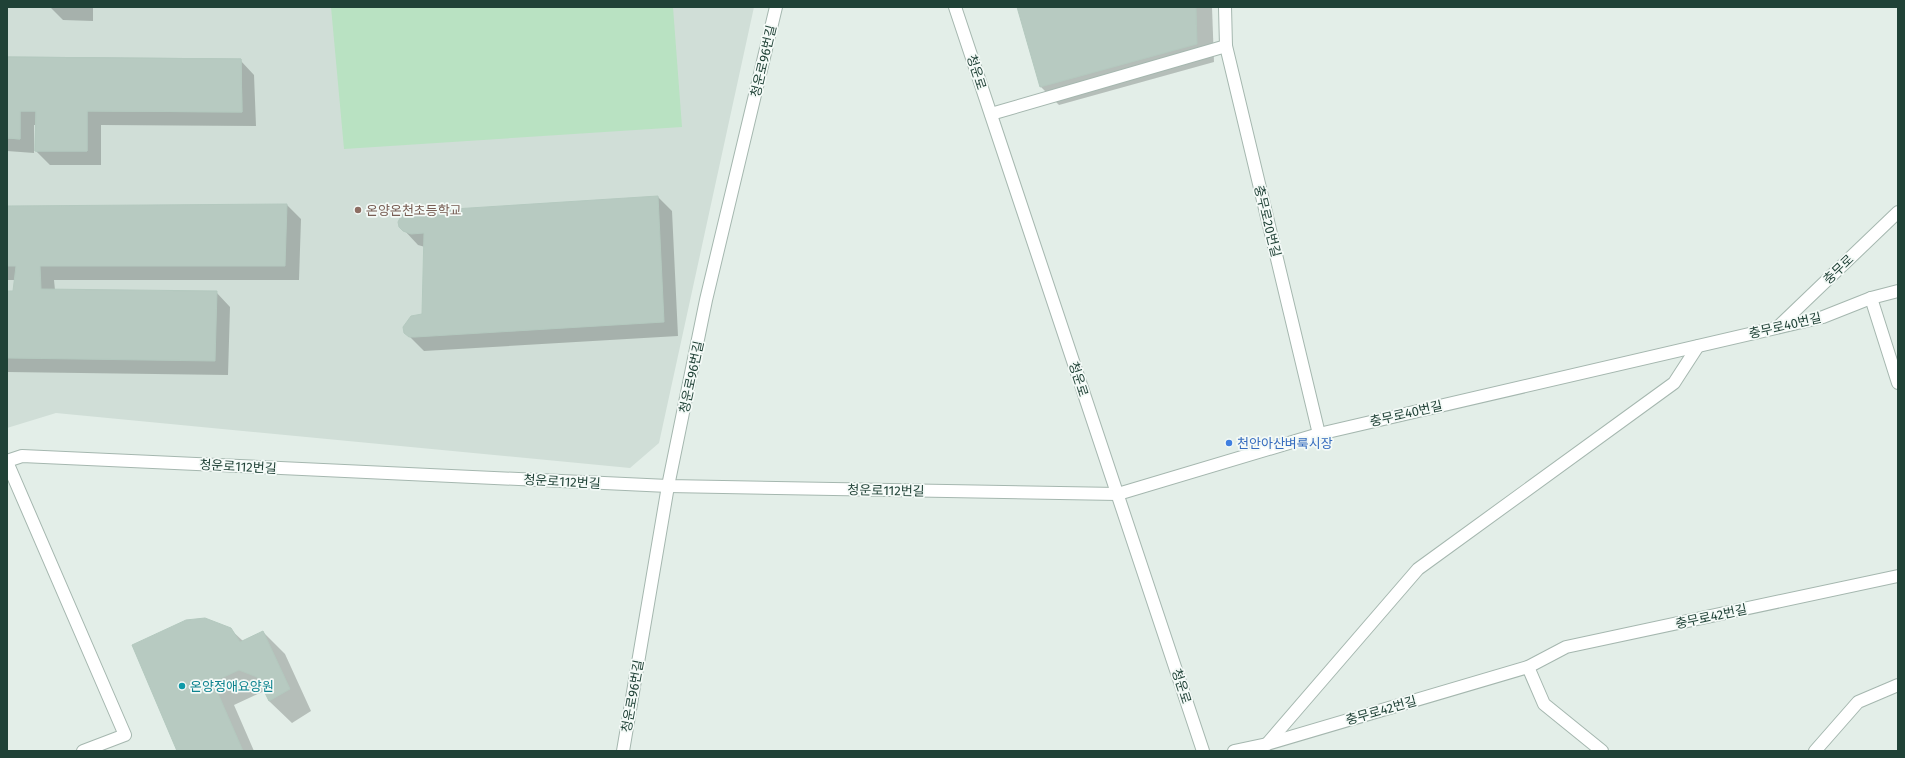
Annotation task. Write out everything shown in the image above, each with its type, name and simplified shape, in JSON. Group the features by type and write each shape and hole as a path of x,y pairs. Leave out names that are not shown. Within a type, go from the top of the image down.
{"street":[{"name":"청운로96번길","path":"623,751 668,486 706,300 776,7"},
{"name":"청운로","path":"955,7 1203,751"},
{"name":"충무로20번길","path":"1225,7 1226,46 1319,434"},
{"path":"991,114 1226,46"},
{"name":"충무로","path":"1778,327 1898,212"},
{"name":"충무로40번길","path":"1118,494 1319,434 1823,317 1871,298 1898,291"},
{"path":"1871,298 1898,383"},
{"path":"1267,744 1418,569 1674,383 1698,346"},
{"name":"청운로112번길","path":"83,751 125,735 7,461 22,456 668,486 1118,494"},
{"name":"충무로42번길","path":"1234,751 1267,744 1528,667 1566,647 1898,576"},
{"path":"1528,667 1544,704 1602,751"},
{"path":"1816,751 1858,702 1898,685"}],"shaded area":[{"name":"온양온천초등학교","path":"7,7 754,7 659,443 630,468 56,413 7,428"}],"green space":[{"path":"331,7 673,7 682,127 344,149"}],"building":[{"path":"1017,7 1196,7 1197,44 1040,87"},
{"path":"7,57 241,59 242,112 87,111 87,151 35,151 36,111 20,111 20,139 7,138"},
{"path":"7,57 241,59 242,112 87,111 87,151 35,151 36,111 20,111 20,139 7,138"},
{"path":"658,196 664,322 415,337 409,337 404,333 403,327 411,316 422,314 424,233 411,234 403,231 399,227 398,222 401,216 407,212"},
{"path":"287,204 285,266 40,266 41,289 217,291 215,361 7,358 7,291 13,291 16,266 7,266 7,206"},
{"name":"온양정애요양원","path":"205,618 231,628 240,642 263,631 290,689 269,701 257,677 239,670 213,682 243,751 177,751 132,645 186,620"}],"place":[{"name":"온양온천초등학교","path":"358,210"},
{"name":"천안아산벼룩시장","path":"1229,443"},
{"name":"온양정애요양원","path":"182,686"}]}
